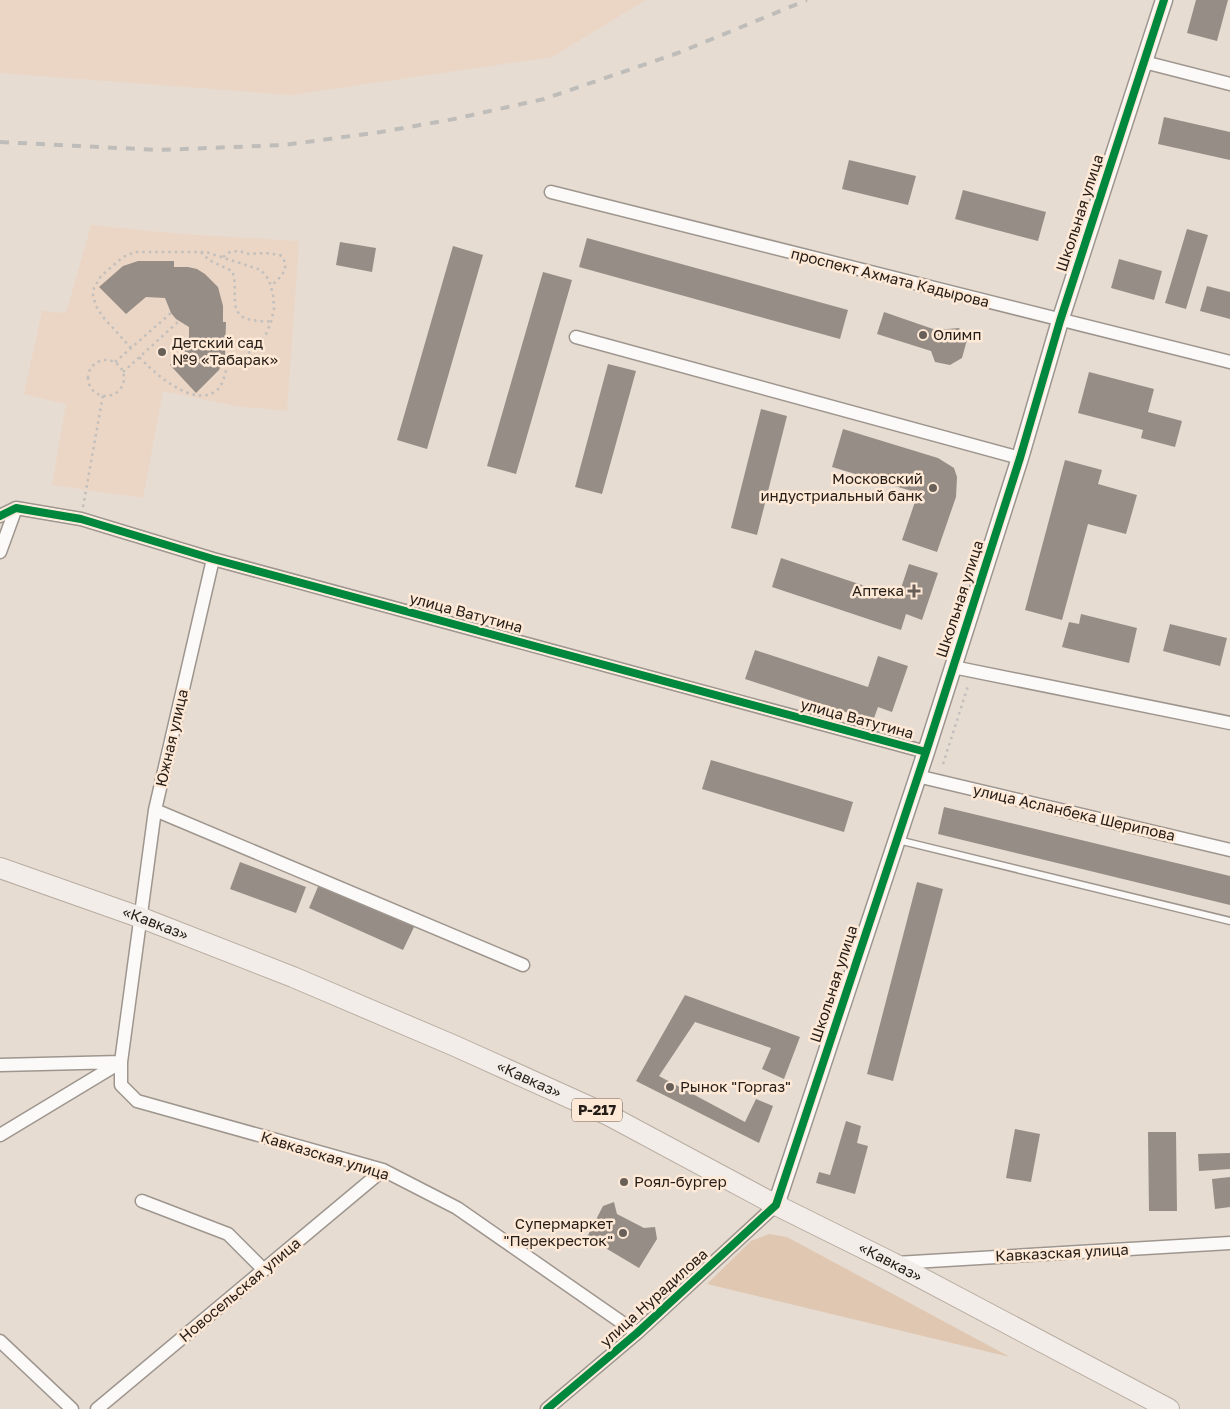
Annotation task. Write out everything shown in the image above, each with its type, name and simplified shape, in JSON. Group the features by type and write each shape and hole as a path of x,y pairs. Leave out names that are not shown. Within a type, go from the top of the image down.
{"main road":[{"name":"«Кавказ»","path":"0,868 142,918 293,977 455,1046 610,1116 776,1205 894,1263 1169,1409"}],"street":[{"name":"Школьная улица","path":"776,1205 926,752 1020,458 1060,321 1164,0"},
{"path":"1144,62 1230,84"},
{"name":"проспект Ахмата Кадырова","path":"551,192 1060,321 1230,362"},
{"path":"576,337 1020,458"},
{"path":"0,516 16,508"},
{"path":"0,552 16,508"},
{"name":"улица Ватутина","path":"16,508 81,519 213,559 926,752"},
{"name":"Южная улица","path":"142,918 156,810 213,559"},
{"path":"952,667 1230,723"},
{"name":"улица Асланбека Шерипова","path":"917,776 1230,850"},
{"path":"156,810 524,965"},
{"name":"Кавказская улица","path":"142,918 121,1062 121,1085 137,1101 383,1170 457,1208 637,1333"},
{"path":"0,1065 121,1062"},
{"path":"0,1135 121,1062"},
{"name":"Новосельская улица","path":"97,1409 383,1170"},
{"path":"142,1201 228,1234 264,1270"},
{"name":"улица Нурадилова","path":"547,1409 637,1333 776,1205"},
{"name":"Кавказская улица","path":"894,1263 1230,1243"},
{"path":"0,1341 72,1409"}],"lane":[{"path":"896,839 1230,921"}],"path":[{"path":"223,257 230,252 239,251 249,254 266,253 280,255 286,264 285,271 271,286"},
{"path":"131,348 117,334 96,306 93,295 94,288 102,276 122,257 135,252 201,252 223,257 261,270 269,280 274,309 272,321 266,334 257,346 242,357 228,363 222,383 216,391 205,395 187,392 156,374 139,357"},
{"path":"201,252 209,260 232,271 235,277 234,303 237,312 244,318 272,321"},
{"path":"115,362 123,372 123,384 119,391 112,395 97,394 89,382 88,375 91,368 102,361 115,362 171,313"},
{"path":"123,372 179,321"},
{"path":"81,519 102,395"},
{"path":"943,764 968,686"}],"shaded area":[{"path":"0,0 646,0 552,57 291,95 0,73"},
{"name":"Детский сад №9 «Табарак»","path":"91,225 181,234 299,241 287,411 235,406 163,391 143,498 52,485 66,404 24,394 42,311 66,313"},
{"path":"769,1234 787,1237 1010,1357 707,1284 751,1241"}],"building":[{"path":"1196,0 1228,0 1217,41 1187,33"},
{"path":"1164,117 1230,132 1230,160 1158,144"},
{"path":"849,160 916,176 908,205 842,189"},
{"path":"963,190 1046,212 1038,241 955,219"},
{"path":"1187,229 1208,235 1186,309 1165,303"},
{"path":"587,238 848,310 840,339 579,267"},
{"path":"340,242 376,248 372,272 336,265"},
{"path":"453,246 483,255 427,449 397,440"},
{"path":"1119,259 1162,271 1154,300 1111,288"},
{"path":"138,261 174,261 174,267 197,269 218,287 223,306 223,322 226,322 225,356 219,370 196,393 170,365 189,346 189,327 176,319 171,313 165,298 146,297 126,314 99,287 123,266"},
{"path":"543,272 572,280 516,474 487,466"},
{"path":"1207,286 1230,292 1230,319 1200,311"},
{"path":"884,312 936,330 959,328 967,340 962,358 950,365 935,362 931,351 877,334"},
{"path":"608,364 636,371 602,494 575,487"},
{"path":"1089,372 1154,389 1148,412 1182,421 1175,447 1141,438 1143,430 1078,413"},
{"path":"761,409 787,416 757,535 731,528"},
{"path":"843,429 938,458 954,468 957,477 956,497 937,552 902,540 918,493 832,467"},
{"path":"1065,460 1102,470 1098,484 1137,495 1126,534 1088,524 1062,620 1025,610"},
{"path":"781,558 898,597 909,564 938,573 922,620 906,614 901,630 772,587"},
{"path":"1081,614 1137,628 1129,663 1062,647 1069,622 1079,624"},
{"path":"1170,624 1227,638 1220,666 1163,651"},
{"path":"755,650 868,687 878,656 908,666 892,712 878,707 873,721 745,679"},
{"path":"711,760 853,802 844,832 702,789"},
{"path":"944,807 1230,876 1230,905 938,834"},
{"path":"240,862 306,887 296,913 230,889"},
{"path":"320,882 415,925 403,950 309,908"},
{"path":"917,882 943,889 893,1081 867,1074"},
{"path":"685,995 800,1037 784,1079 762,1069 771,1048 695,1022 659,1076 745,1122 756,1099 773,1106 759,1143 636,1081"},
{"path":"846,1121 861,1126 857,1143 868,1146 855,1194 816,1183 819,1172 830,1175"},
{"path":"1015,1129 1040,1134 1031,1182 1006,1178"},
{"path":"1148,1132 1176,1132 1177,1211 1149,1211"},
{"path":"1230,1153 1230,1169 1199,1171 1198,1154"},
{"path":"1230,1177 1230,1207 1215,1209 1212,1179"},
{"name":"Супермаркет \"Перекресток\"","path":"614,1202 617,1214 644,1228 655,1227 657,1239 639,1268 587,1237 603,1206"}],"railway":[{"path":"0,142 158,150 284,145 381,132 454,119 544,99 678,53 807,0"}],"cycle path":[{"path":"547,1409 637,1333 776,1205 926,752 1020,458 1060,321 1164,0"},
{"path":"0,516 16,508 81,519 213,559 926,752"}],"place":[{"name":"Олимп","path":"923,335"},
{"name":"Детский сад №9 «Табарак»","path":"162,352"},
{"name":"Московский индустриальный банк","path":"933,488"},
{"name":"Аптека","path":"914,591"},
{"name":"Рынок \"Горгаз\"","path":"670,1087"},
{"name":"Роял-бургер","path":"624,1182"},
{"name":"Супермаркет \"Перекресток\"","path":"623,1233"}]}
